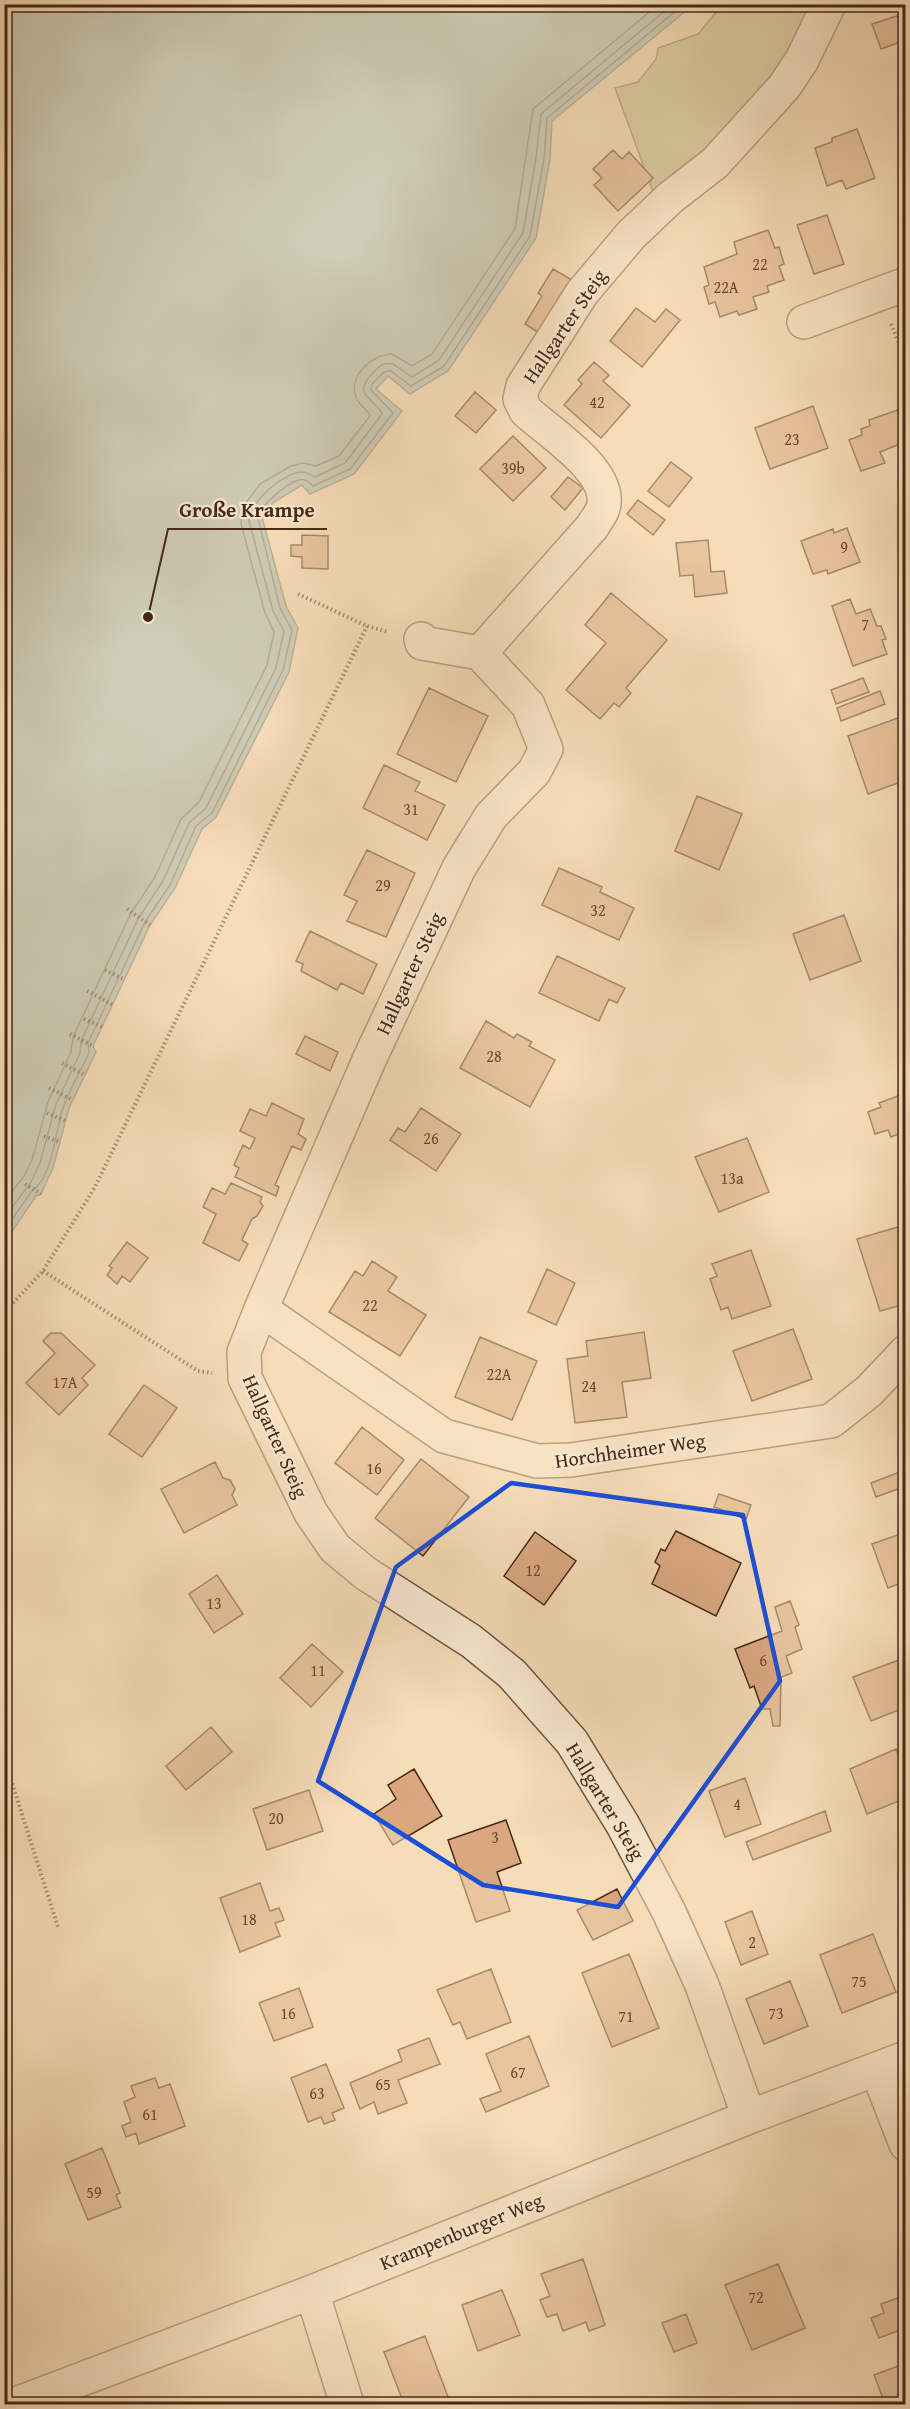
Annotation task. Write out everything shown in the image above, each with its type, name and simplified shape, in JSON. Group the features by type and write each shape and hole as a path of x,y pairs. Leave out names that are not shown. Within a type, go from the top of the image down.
{"street":[{"name":"Hallgarter Steig","path":"749,2117 702,1985 669,1912 589,1766 548,1712 512,1674 471,1641 365,1573 335,1548 310,1513 245,1378 244,1352 370,1058 459,868 491,816 534,772 546,749 528,705 480,653 592,527 604,505 604,487 592,468 526,411 520,399 523,386 582,293 631,235 670,198 715,163 784,87 802,60 829,4"},
{"path":"804,322 906,284"},
{"path":"421,639 422,643 480,653"},
{"name":"Horchheimer Weg","path":"261,1309 444,1436 537,1461 571,1460 831,1421 868,1391 906,1352"},
{"path":"891,2064 906,2144"},
{"name":"Krampenburger Weg","path":"16,2404 312,2292 749,2117 891,2064"},
{"path":"312,2292 347,2404"}],"path":[{"path":"896,336 906,360"},
{"path":"298,594 367,627 400,635 420,631 421,639"},
{"path":"4,1313 43,1271 95,1187 367,627"},
{"path":"127,909 150,925"},
{"path":"105,970 125,980"},
{"path":"87,991 112,1005"},
{"path":"84,1019 102,1027"},
{"path":"70,1034 93,1046"},
{"path":"62,1063 85,1075"},
{"path":"49,1088 73,1100"},
{"path":"47,1113 66,1121"},
{"path":"44,1136 60,1142"},
{"path":"24,1184 41,1194"},
{"path":"43,1271 198,1371 245,1378"},
{"path":"4,1758 58,1927"},
{"path":"4,1780 10,1775"}],"highlighted area":[{"path":"511,1483 743,1515 780,1681 618,1907 483,1885 318,1781 396,1567"}],"shaded area":[{"path":"722,5 817,5 800,38 756,102 655,197 615,88 638,82 656,59 658,48 698,34"}],"water":[{"path":"5,4 693,5 552,121 550,159 536,238 448,371 410,394 388,376 376,389 402,411 354,474 310,494 302,485 274,502 262,517 286,606 298,628 289,672 216,817 202,829 175,888 150,925 93,1046 96,1052 69,1108 53,1168 41,1194 36,1196 5,1242"}],"building":[{"path":"900,15 902,20 906,19 906,40 881,49 872,24"},
{"path":"857,129 875,178 846,189 842,180 827,186 815,148 832,142 832,138"},
{"path":"613,150 622,159 629,152 653,178 618,211 594,185 602,178 593,169"},
{"path":"827,215 844,264 814,274 797,225"},
{"path":"768,230 775,248 779,247 784,264 779,266 784,280 767,286 769,292 753,297 757,309 739,315 737,311 720,317 715,302 709,304 704,287 709,285 704,267 737,254 734,242"},
{"path":"553,269 572,280 539,333 525,324 542,296 538,293"},
{"path":"636,308 655,322 666,309 680,320 642,367 610,341"},
{"path":"594,362 609,375 603,381 630,405 601,438 564,405 582,384 578,380"},
{"path":"475,392 496,410 476,433 455,416"},
{"path":"813,406 828,448 770,469 755,428"},
{"path":"903,408 906,425 900,428 905,442 880,452 885,463 861,471 849,440 862,435 861,429 870,426 869,420"},
{"path":"513,436 546,468 513,501 480,469"},
{"path":"671,462 692,478 669,507 648,491"},
{"path":"568,477 583,488 565,510 551,497"},
{"path":"638,500 665,520 653,535 627,514"},
{"path":"847,528 860,562 828,574 827,570 813,574 801,541 833,529 834,533"},
{"path":"302,535 328,536 328,569 302,568 302,557 291,556 291,545 302,545"},
{"path":"708,540 711,572 724,571 727,593 695,597 693,575 680,576 676,543"},
{"path":"611,593 667,640 626,688 631,693 619,707 614,703 600,719 566,690 606,643 585,625"},
{"path":"850,599 856,614 870,609 877,626 881,626 886,639 882,640 887,654 853,666 832,606"},
{"path":"863,678 869,692 836,704 831,690"},
{"path":"429,688 488,716 456,782 397,754"},
{"path":"880,691 885,704 841,721 837,708"},
{"path":"906,715 906,780 868,794 848,736"},
{"path":"384,765 420,782 415,791 445,805 427,840 363,808"},
{"path":"697,796 742,814 719,870 675,851"},
{"path":"367,850 415,873 386,937 347,921 357,901 344,895"},
{"path":"559,868 602,887 600,892 634,908 619,940 542,905"},
{"path":"844,915 861,961 810,980 793,934"},
{"path":"310,931 377,964 363,994 341,983 337,990 301,971 303,964 296,961"},
{"path":"557,956 625,988 617,1003 609,999 599,1021 539,993"},
{"path":"486,1021 514,1038 517,1034 532,1042 529,1046 555,1060 530,1107 460,1068"},
{"path":"305,1036 338,1052 330,1071 296,1054"},
{"path":"906,1093 906,1131 891,1137 888,1130 875,1134 868,1112 881,1107 879,1103"},
{"path":"272,1103 304,1119 298,1134 306,1139 301,1150 292,1146 275,1185 279,1187 276,1196 235,1177 239,1168 234,1165 243,1145 250,1149 255,1138 240,1131 250,1109 266,1116"},
{"path":"421,1108 461,1134 436,1171 390,1140 398,1128 405,1132"},
{"path":"747,1138 769,1192 719,1212 695,1157"},
{"path":"231,1183 262,1197 260,1202 263,1206 257,1216 252,1219 242,1240 248,1244 239,1261 203,1243 216,1214 203,1207 212,1188 225,1194"},
{"path":"898,1227 903,1242 906,1241 906,1304 880,1311 857,1239"},
{"path":"127,1242 148,1258 130,1282 122,1276 117,1284 107,1275 112,1268 109,1266"},
{"path":"751,1250 771,1306 732,1319 728,1307 721,1310 710,1279 717,1276 712,1264"},
{"path":"372,1261 397,1277 388,1291 426,1315 400,1356 329,1312 355,1271 363,1276"},
{"path":"547,1269 575,1283 556,1325 528,1312"},
{"path":"793,1329 812,1379 752,1401 733,1351"},
{"path":"644,1332 651,1378 622,1382 627,1417 575,1423 567,1359 588,1356 586,1341"},
{"path":"51,1333 61,1333 95,1365 82,1378 88,1385 59,1415 26,1383 55,1353 43,1341"},
{"path":"480,1337 537,1361 512,1420 455,1397"},
{"path":"144,1385 177,1408 142,1457 109,1434"},
{"path":"362,1427 404,1460 377,1495 335,1463"},
{"path":"421,1459 469,1497 423,1556 375,1518"},
{"path":"215,1462 223,1478 230,1480 235,1489 232,1495 237,1505 184,1533 161,1489"},
{"path":"905,1470 906,1486 876,1497 871,1483"},
{"path":"719,1494 751,1505 746,1519 714,1507"},
{"path":"676,1531 741,1563 716,1616 652,1584 660,1566 655,1562 661,1549 665,1551"},
{"path":"535,1532 576,1561 544,1605 504,1576"},
{"path":"906,1532 906,1581 888,1588 872,1544"},
{"path":"217,1575 243,1614 214,1633 189,1594"},
{"path":"790,1601 799,1625 795,1627 802,1649 786,1656 792,1673 781,1677 780,1726 773,1726 770,1709 762,1709 754,1686 750,1688 735,1649 782,1631 775,1607"},
{"path":"312,1644 343,1672 311,1707 280,1678"},
{"path":"899,1660 906,1677 906,1707 871,1721 853,1677"},
{"path":"211,1727 232,1752 186,1790 166,1766"},
{"path":"896,1749 906,1773 906,1798 867,1814 850,1769"},
{"path":"414,1769 442,1816 393,1845 374,1814 396,1799 388,1785"},
{"path":"745,1778 761,1824 725,1837 709,1791"},
{"path":"309,1790 323,1831 267,1850 253,1809"},
{"path":"825,1811 831,1831 753,1860 746,1842"},
{"path":"506,1820 521,1863 497,1872 510,1911 476,1922 448,1840"},
{"path":"260,1883 270,1911 279,1908 284,1920 275,1923 280,1936 240,1952 220,1898"},
{"path":"617,1889 633,1921 593,1940 577,1910"},
{"path":"752,1911 768,1954 741,1965 725,1922"},
{"path":"873,1934 896,1992 842,2013 820,1955"},
{"path":"629,1954 659,2028 612,2047 582,1973"},
{"path":"491,1969 511,2022 467,2039 460,2022 453,2025 437,1990"},
{"path":"790,1981 808,2026 764,2044 746,1999"},
{"path":"299,1988 313,2027 274,2041 259,2003"},
{"path":"529,2036 549,2086 486,2112 480,2099 501,2091 486,2054"},
{"path":"429,2038 440,2064 398,2080 407,2103 378,2114 374,2102 360,2109 350,2083 402,2061 398,2050"},
{"path":"326,2064 344,2108 332,2113 335,2120 324,2124 321,2117 308,2122 291,2078"},
{"path":"155,2078 159,2088 170,2084 185,2126 139,2144 136,2133 126,2137 122,2126 131,2122 124,2102 135,2097 131,2086"},
{"path":"102,2148 120,2193 116,2195 121,2207 88,2220 65,2164"},
{"path":"583,2259 605,2325 589,2331 586,2322 563,2331 557,2314 547,2317 540,2300 550,2296 541,2274"},
{"path":"778,2264 805,2328 752,2350 725,2285"},
{"path":"502,2290 520,2335 478,2351 462,2305"},
{"path":"906,2295 906,2328 879,2338 871,2318 884,2313 881,2304"},
{"path":"686,2314 697,2343 674,2352 662,2323"},
{"path":"425,2336 450,2402 404,2404 384,2352"},
{"path":"906,2363 906,2404 885,2404 874,2375"}],"place":[{"name":"Große Krampe","path":"148,617"}]}
